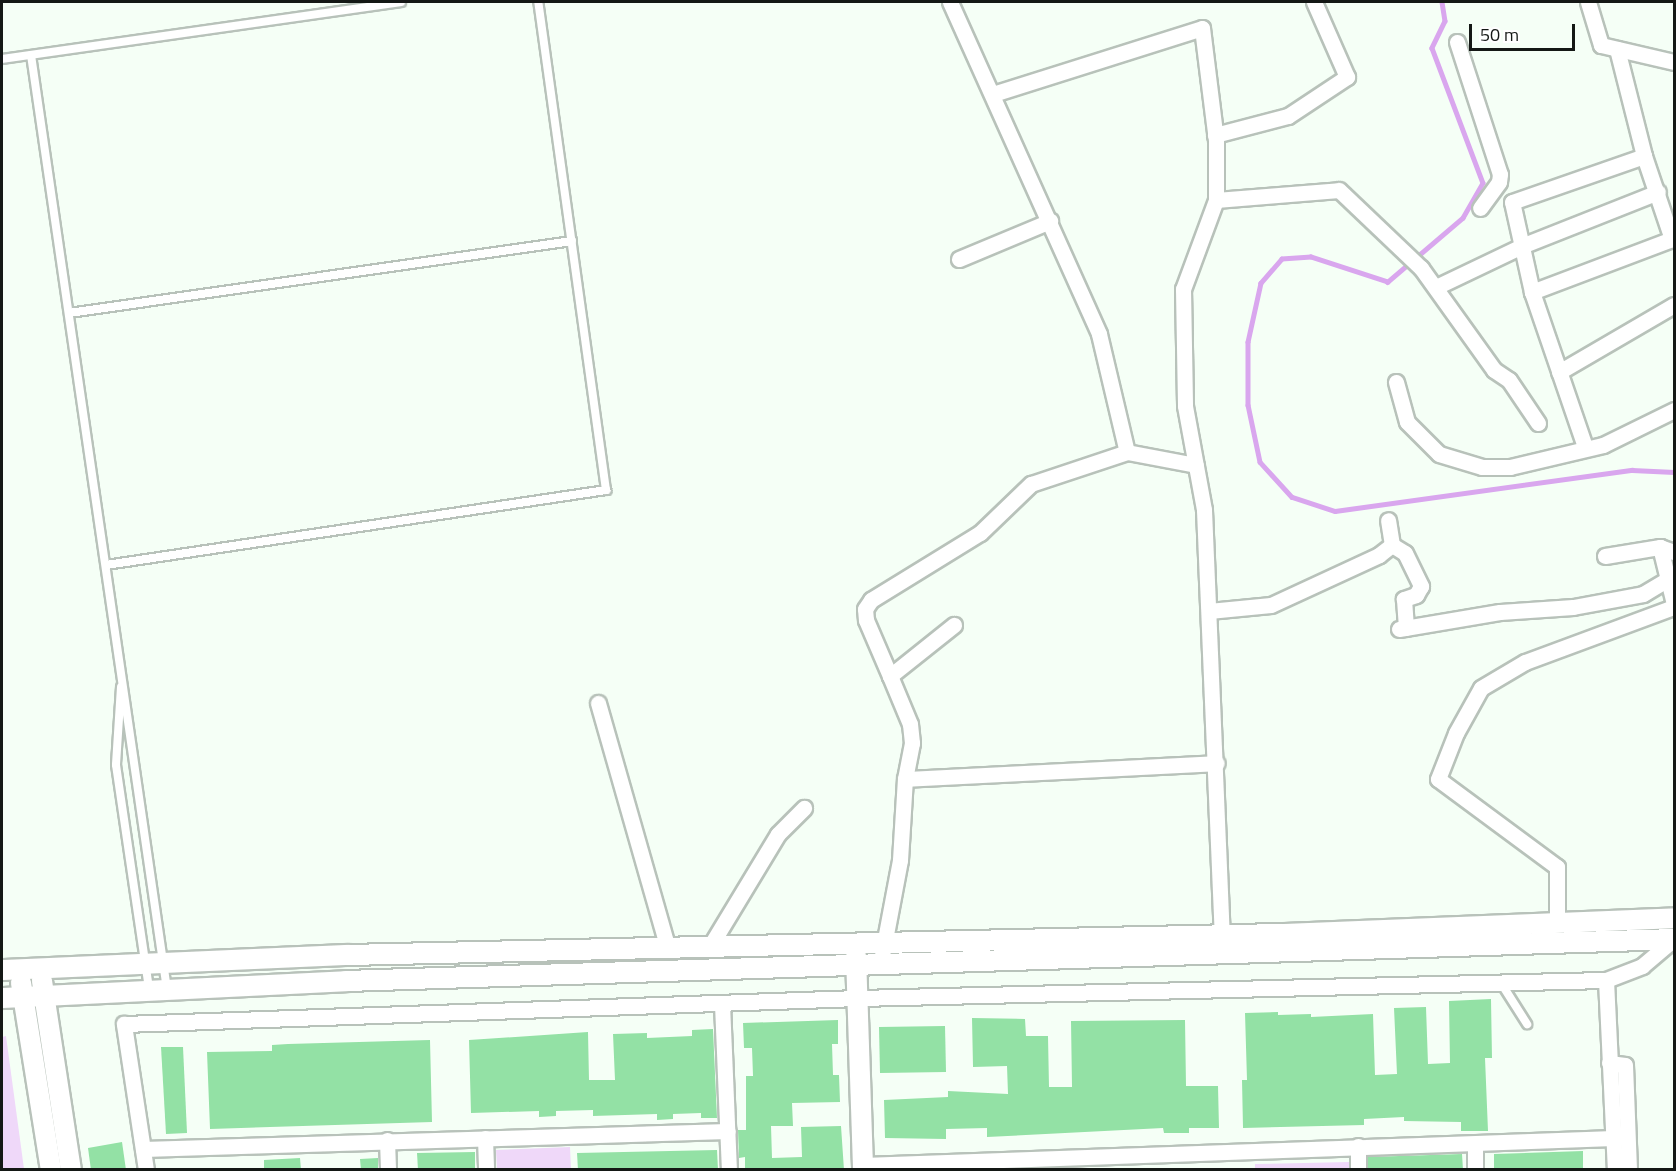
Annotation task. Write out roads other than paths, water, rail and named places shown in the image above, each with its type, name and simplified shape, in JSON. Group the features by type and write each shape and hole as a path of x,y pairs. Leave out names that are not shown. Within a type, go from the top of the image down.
{"street":[{"path":"950,2 1100,334 1127,452"},
{"path":"1215,135 1288,116 1347,77 1314,2"},
{"path":"1588,2 1601,45 1674,62"},
{"path":"993,94 1202,28 1215,135 1216,200 1183,289 1185,406 1204,510 1217,762 1222,945"},
{"path":"1457,42 1500,183 1512,202 1524,245 1532,292 1585,447"},
{"path":"1532,292 1673,243 1658,192 1644,156 1617,49"},
{"path":"1512,202 1644,156"},
{"path":"1480,208 1500,183"},
{"path":"1216,200 1339,190 1436,287 1494,370 1509,380 1538,423"},
{"path":"1436,287 1524,245 1658,192"},
{"path":"959,259 1050,221"},
{"path":"1559,372 1674,305"},
{"path":"1396,381 1407,422 1439,454 1482,467 1510,467 1585,447 1603,445 1674,410"},
{"path":"880,966 900,860 905,779 912,743 910,724 866,620 865,609 871,600 980,533 1031,484 1127,452 1196,465"},
{"path":"1388,520 1392,545 1405,553 1421,586 1416,595 1404,599 1402,628 1500,612 1573,607 1643,594 1668,579"},
{"path":"1209,611 1271,605 1379,555 1392,545"},
{"path":"1557,923 1557,867 1438,779 1481,688 1525,662 1674,605 1668,579 1667,550 1605,556"},
{"path":"890,676 954,625"},
{"path":"598,703 668,948"},
{"path":"905,779 1217,762"},
{"path":"709,948 778,834 804,808"},
{"path":"2,998 23,994 158,989 880,966 1557,923 1674,918"},
{"path":"51,1170 23,994 10,968 154,962 883,943 1222,945 1674,939"},
{"path":"146,1170 124,1024 858,998 1606,981 1642,966 1674,939"},
{"path":"855,944 863,1167 1003,1165 1358,1146 1475,1146 1614,1138"},
{"path":"39,966 71,1170"},
{"path":"1606,981 1615,1170"},
{"path":"722,1004 729,1170"},
{"path":"1609,1063 1625,1065 1629,1170"},
{"path":"143,1149 728,1131"},
{"path":"485,1138 486,1170"},
{"path":"387,1140 388,1170"},
{"path":"1358,1146 1358,1170"},
{"path":"1475,1146 1475,1170"}],"lane":[{"path":"2,59 401,2"},
{"path":"106,565 606,490 538,2"},
{"path":"32,55 122,671 158,989"},
{"path":"69,313 572,241"},
{"path":"122,671 116,765 158,989"},
{"path":"1501,983 1527,1024"}],"waterway":[{"path":"1442,2 1445,21 1432,48 1483,183 1463,218 1388,282 1311,257 1282,259 1261,283 1248,342 1248,405 1260,462 1292,497 1335,511 1632,470 1674,472"}]}
